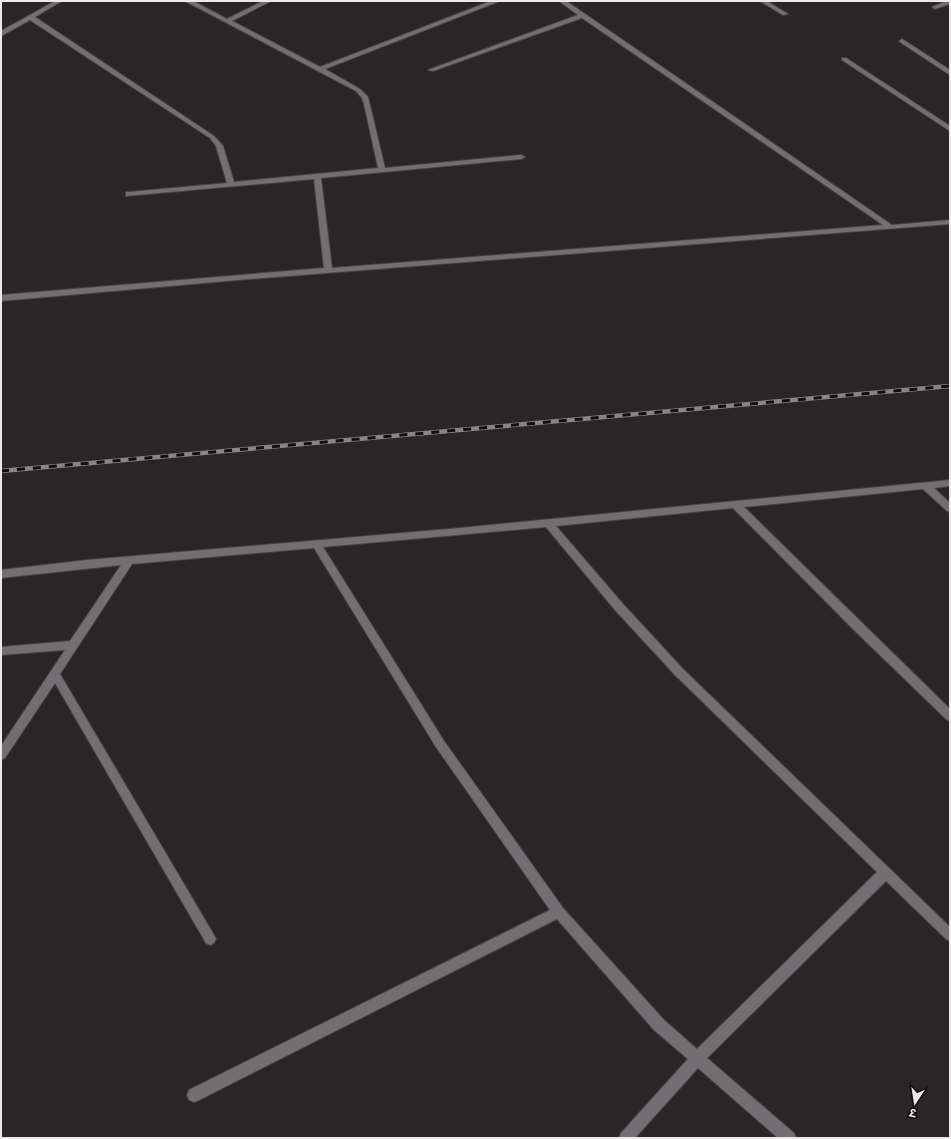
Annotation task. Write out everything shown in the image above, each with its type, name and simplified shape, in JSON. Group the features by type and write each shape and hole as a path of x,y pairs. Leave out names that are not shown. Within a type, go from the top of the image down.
{"street":[{"path":"1,34 59,1"},
{"path":"188,1 358,90 364,97 367,104 382,170"},
{"path":"227,21 268,1"},
{"path":"320,69 497,1"},
{"path":"562,1 890,227"},
{"path":"763,1 785,14"},
{"path":"935,7 950,2"},
{"path":"431,70 583,15"},
{"path":"30,17 212,137 219,146 231,184"},
{"path":"902,41 950,73"},
{"path":"844,60 950,129"},
{"path":"129,194 521,157"},
{"path":"317,176 328,270"},
{"path":"1,298 185,280 950,222"},
{"path":"1,574 548,523 950,483"},
{"path":"925,485 950,509"},
{"path":"735,504 858,628 950,716"},
{"path":"548,523 619,607 679,672 950,935"},
{"path":"316,544 440,744 559,912 659,1025 789,1138"},
{"path":"1,755 129,561"},
{"path":"1,651 74,645"},
{"path":"55,674 210,939"},
{"path":"626,1138 698,1058 885,872"},
{"path":"194,1095 559,912"}],"railway":[{"path":"1,471 950,386"}]}
